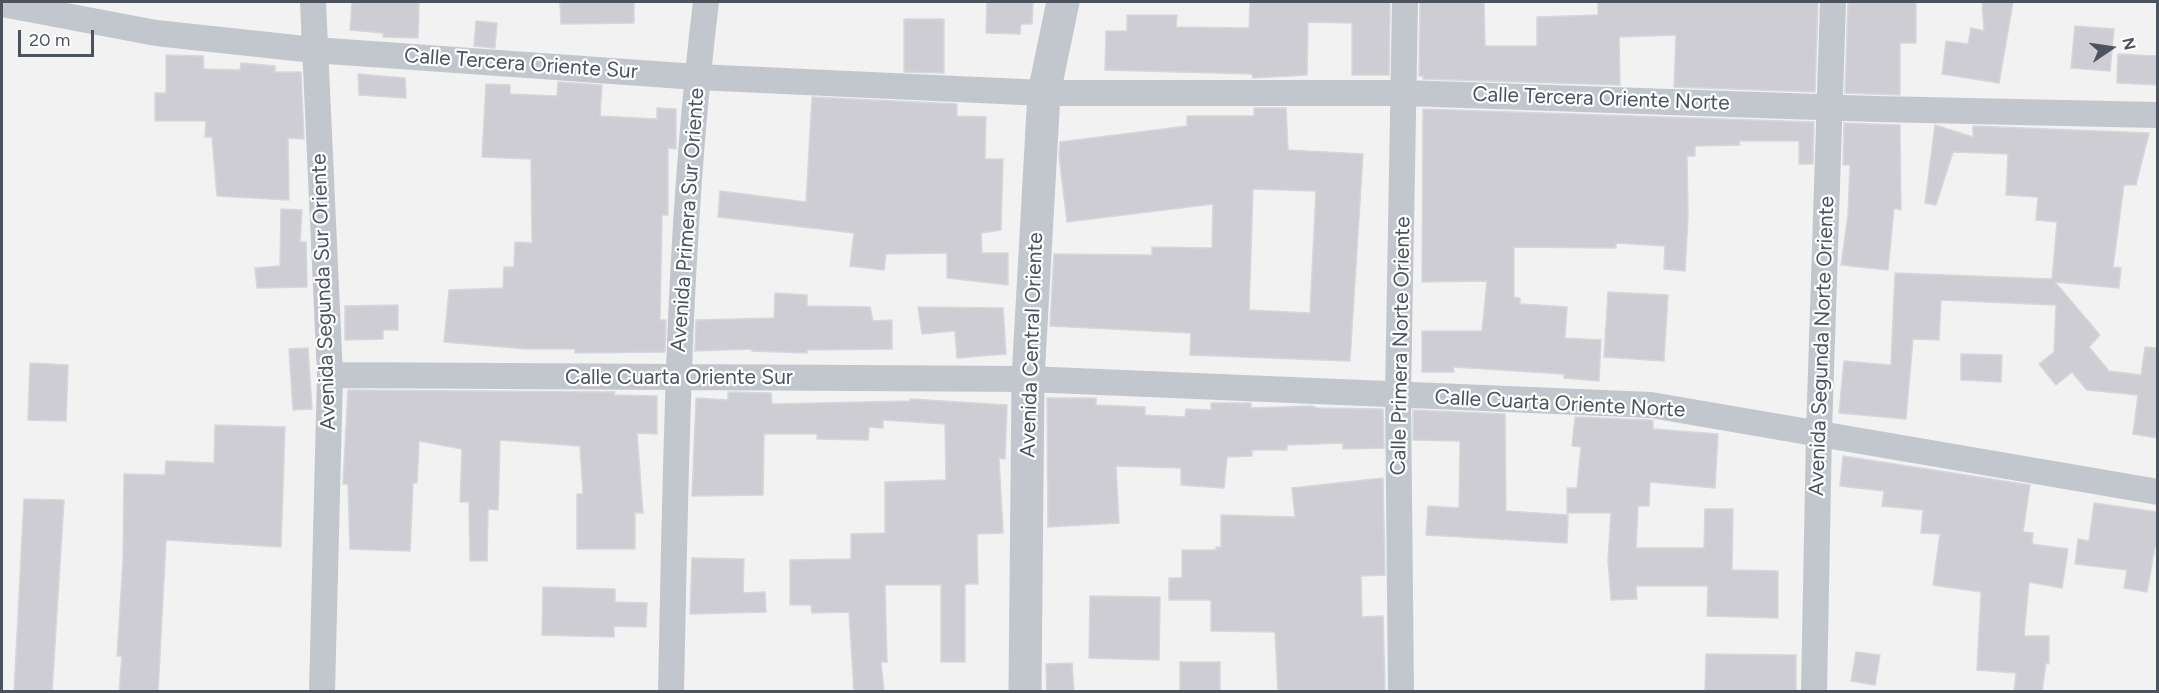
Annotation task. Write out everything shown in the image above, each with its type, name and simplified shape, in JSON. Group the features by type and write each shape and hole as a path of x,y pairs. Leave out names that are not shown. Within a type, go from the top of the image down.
{"street":[{"name":"Avenida Segunda Sur Oriente","path":"313,2 330,375 321,692"},
{"name":"Avenida Primera Sur Oriente","path":"671,692 678,378 697,77 706,2"},
{"name":"Avenida Central Oriente","path":"1025,692 1028,379 1044,93 1063,2"},
{"name":"Calle Primera Norte Oriente","path":"1401,692 1398,395 1405,2"},
{"name":"Avenida Segunda Norte Oriente","path":"1814,692 1819,432 1833,2"},
{"name":"Calle Tercera Oriente Sur","path":"2,4 156,33 314,50 697,77 1044,93"},
{"name":"Calle Tercera Oriente Norte","path":"1044,93 1405,93 2157,114"},
{"name":"Calle Cuarta Oriente Sur","path":"330,375 1028,379"},
{"name":"Calle Cuarta Oriente Norte","path":"1028,379 1651,405 1819,432 2157,492"}],"building":[{"path":"352,2 419,2 418,38 383,37 383,33 350,30"},
{"path":"560,2 634,2 634,23 561,24"},
{"path":"987,2 1033,2 1032,24 1021,24 1020,34 986,33"},
{"path":"1250,2 1390,2 1389,75 1352,75 1352,23 1308,22 1307,75 1253,78 1252,74 1105,70 1106,31 1127,31 1127,15 1177,15 1176,27 1249,28"},
{"path":"1420,2 1484,2 1485,46 1537,46 1537,17 1598,15 1598,2 1818,2 1815,92 1674,87 1676,35 1619,37 1620,85 1423,79 1423,76 1419,76"},
{"path":"1848,2 1916,2 1916,43 1900,43 1900,95 1845,93"},
{"path":"1982,2 2013,2 1999,83 1942,74 1946,41 1968,44 1971,28 1984,31"},
{"path":"904,19 944,19 944,73 904,72"},
{"path":"476,21 497,23 495,48 474,46"},
{"path":"2075,26 2114,29 2110,71 2071,68"},
{"path":"2118,54 2157,56 2157,85 2117,83"},
{"path":"166,55 203,56 204,69 240,70 241,63 275,66 275,72 301,72 304,139 288,138 289,200 217,196 212,137 205,137 206,121 155,121 155,93 166,93"},
{"path":"358,74 405,78 406,98 359,95"},
{"path":"558,82 602,85 600,116 657,119 657,108 676,109 676,149 668,148 668,215 662,215 660,320 666,320 665,352 575,353 575,349 527,349 444,342 449,290 503,288 504,267 514,267 515,242 532,243 531,159 482,157 486,84 510,85 510,94 557,96"},
{"path":"812,97 957,104 957,116 986,117 985,159 1003,159 1001,230 981,233 982,253 1008,253 1008,285 947,278 947,253 886,254 884,270 850,266 854,233 718,217 720,191 806,202"},
{"path":"1254,108 1286,108 1288,150 1363,154 1350,361 1190,355 1191,333 1050,326 1054,254 1152,255 1152,247 1212,248 1213,204 1067,222 1059,156 1060,142 1187,126 1187,116 1254,116","holes":["1253,189 1316,191 1310,313 1249,310"]},
{"path":"1423,109 1814,122 1813,164 1799,164 1799,141 1739,141 1740,145 1695,146 1695,156 1687,156 1688,217 1685,271 1664,269 1665,246 1616,243 1616,248 1514,247 1514,297 1520,298 1520,304 1567,307 1565,338 1601,340 1599,381 1564,378 1564,374 1453,367 1454,372 1422,372 1422,331 1482,331 1487,281 1422,282"},
{"path":"1844,123 1900,125 1901,210 1894,208 1888,270 1841,265 1848,215 1850,165 1843,165"},
{"path":"1935,125 1973,137 1973,126 2149,133 2136,185 2124,185 2113,267 2121,268 2119,288 2055,282 2100,335 2089,347 2109,371 2141,375 2145,347 2157,348 2157,438 2133,434 2138,395 2087,390 2072,372 2056,385 2039,364 2054,352 2056,305 1941,300 1939,340 1913,339 1906,419 1839,413 1844,361 1891,365 1895,273 2052,279 2057,222 2036,220 2038,197 2006,195 2008,154 1953,152 1936,205 1925,203"},
{"path":"281,209 302,210 300,242 306,242 307,287 257,288 255,268 280,266"},
{"path":"1608,292 1668,295 1664,361 1604,357"},
{"path":"775,293 807,295 807,306 870,307 873,321 892,320 892,349 807,350 807,353 752,351 752,349 695,351 696,320 774,318"},
{"path":"398,305 398,330 383,330 383,339 345,340 345,306"},
{"path":"918,307 1003,308 1006,354 957,358 955,331 922,334"},
{"path":"308,348 312,409 293,410 289,349"},
{"path":"1961,354 2002,355 2001,382 1961,380"},
{"path":"30,363 68,365 66,421 28,420"},
{"path":"348,390 615,392 614,395 657,396 657,434 637,433 643,513 635,513 635,549 577,549 577,494 583,494 580,446 500,440 498,510 488,509 487,561 470,561 469,502 460,502 462,449 419,441 417,483 413,483 410,551 350,549 348,484 343,484"},
{"path":"728,392 771,393 772,404 910,401 910,399 1007,405 1005,459 999,458 1003,533 977,534 978,584 965,584 965,662 941,662 941,585 885,585 887,662 881,662 884,692 854,692 849,612 812,613 811,605 790,605 790,560 851,559 851,534 885,533 885,482 946,480 945,424 883,420 883,428 869,427 868,440 817,439 817,434 764,434 763,495 692,496 696,398 728,400"},
{"path":"1047,398 1096,398 1096,405 1145,407 1145,415 1185,417 1186,409 1211,410 1211,403 1251,403 1251,408 1312,406 1383,409 1384,448 1343,449 1343,443 1287,445 1287,450 1252,450 1252,456 1227,457 1224,488 1181,485 1181,468 1116,466 1119,523 1048,527"},
{"path":"1413,410 1505,414 1506,511 1568,515 1567,543 1426,535 1428,506 1459,508 1460,441 1413,440"},
{"path":"1575,417 1649,420 1653,421 1653,429 1718,434 1715,488 1650,482 1649,506 1638,506 1636,548 1704,548 1705,509 1733,509 1732,570 1778,571 1778,618 1707,616 1708,586 1636,586 1637,599 1611,600 1608,560 1611,513 1567,513 1567,488 1577,488 1581,447 1572,446"},
{"path":"215,425 285,427 281,547 166,540 158,692 119,692 122,656 117,656 123,561 124,474 165,475 166,461 214,463"},
{"path":"1843,456 2030,485 2023,532 2033,533 2032,544 2068,549 2062,588 2029,582 2024,636 2049,636 2049,664 2046,663 2042,692 2014,692 2016,673 1977,670 1981,592 1933,585 1940,534 1921,533 1923,510 1882,506 1884,491 1840,486"},
{"path":"1383,478 1385,575 1361,576 1362,617 1383,616 1385,692 1278,692 1275,632 1211,631 1211,600 1169,600 1169,578 1182,578 1182,550 1217,550 1216,547 1221,547 1221,515 1295,517 1292,488"},
{"path":"24,499 64,500 52,692 14,692"},
{"path":"2094,503 2157,512 2157,547 2155,547 2147,592 2124,588 2127,570 2075,564 2078,539 2089,541"},
{"path":"692,558 744,559 743,593 765,592 766,612 690,614"},
{"path":"543,587 615,589 615,602 647,603 646,627 614,626 614,637 542,635"},
{"path":"1090,596 1160,597 1159,660 1089,658"},
{"path":"1856,652 1880,655 1875,685 1851,681"},
{"path":"1706,654 1796,655 1796,692 1705,692"},
{"path":"1180,662 1220,662 1220,692 1180,692"},
{"path":"1072,663 1074,692 1047,692 1046,664"}]}
